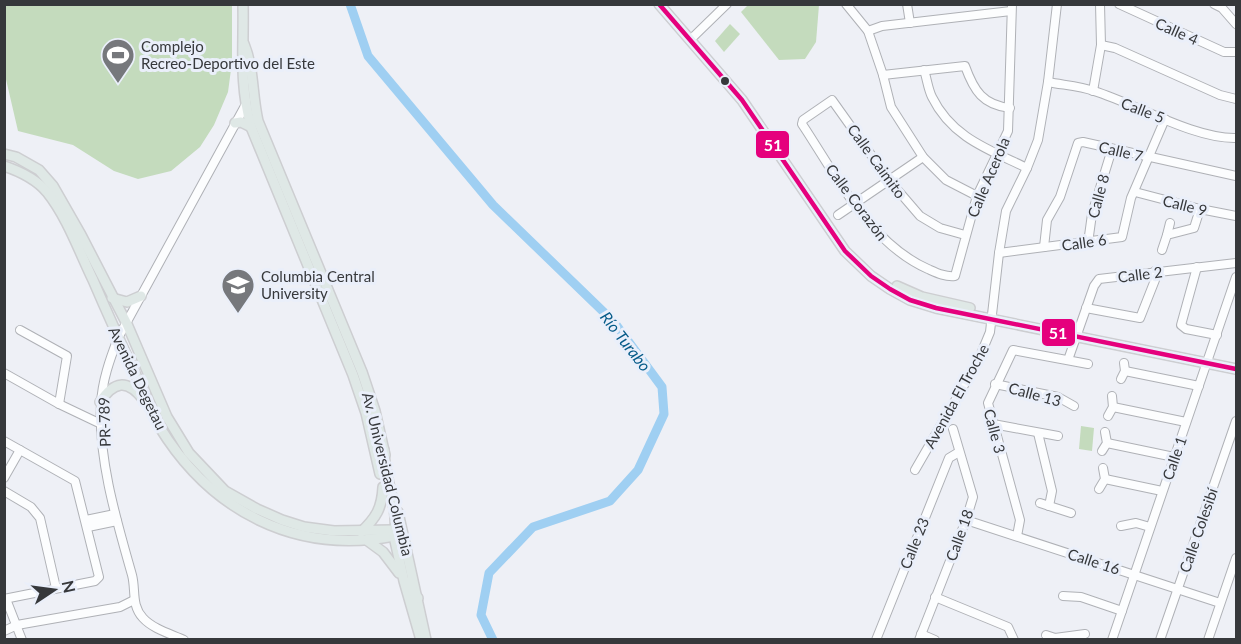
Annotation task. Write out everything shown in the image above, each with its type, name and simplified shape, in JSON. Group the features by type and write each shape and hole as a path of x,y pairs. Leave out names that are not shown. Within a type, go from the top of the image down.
{"main road":[{"name":"Av. Universidad Columbia","path":"243,4 241,58 245,106 251,127 362,372 375,411 426,639"},
{"path":"659,4 692,38"},
{"path":"668,4 692,38 763,124 852,254 872,270 904,290 922,297 992,316 1236,364"},
{"name":"Av. Universidad Columbia","path":"243,42 250,58 258,121 278,169 366,413 404,581 421,639"},
{"path":"251,69 249,97 245,106 253,115 278,169"},
{"path":"235,123 241,122 251,127"},
{"name":"Avenida Degetau","path":"4,154 16,157 39,170 53,186 81,235 126,324 167,417 189,453 225,491 257,509 304,527 334,531 394,532"},
{"name":"Avenida Degetau","path":"4,166 24,173 46,190 69,227 159,425 189,466 222,499 251,518 308,537 368,541 394,532"},
{"path":"112,298 128,302 141,296"},
{"path":"1208,360 1236,369"},
{"path":"100,402 114,386 127,386 139,393 154,413"},
{"path":"384,450 385,471 395,515 394,532 401,544 411,586 418,598"},
{"path":"361,532 377,516 382,501 383,487"},
{"path":"368,541 383,552 404,581"}],"street":[{"path":"692,38 727,4"},
{"path":"846,4 868,31 891,108 922,157 946,180 977,196"},
{"path":"907,4 910,22"},
{"name":"Avenida El Troche","path":"915,470 978,361 986,342 992,316 1006,211 1028,168 1038,140 1058,4"},
{"path":"1093,91 1101,45 1100,4"},
{"name":"Calle 4","path":"1119,4 1224,52 1236,52"},
{"path":"1214,4 1222,8 1236,24"},
{"path":"868,31 882,26 1012,8"},
{"name":"Calle Acerola","path":"955,276 977,196 1008,131 1012,8"},
{"path":"1101,45 1115,48 1220,95 1236,99"},
{"path":"883,75 965,66 970,80 984,100 994,106 1010,108"},
{"path":"924,70 932,97 954,129 968,139 1028,168"},
{"name":"Calle 5","path":"1048,82 1093,91 1202,133 1236,138"},
{"name":"Calle Caimito","path":"804,127 803,120 832,100 889,180 920,216 940,228 965,236"},
{"name":"PR-789","path":"134,600 134,582 116,518 101,424 100,402 107,369 118,338 245,106"},
{"name":"Calle 6","path":"999,253 1122,237 1131,198 1165,118"},
{"name":"Calle Corazón","path":"804,127 876,232 894,249 915,263 947,277 955,276"},
{"name":"Calle 7","path":"1044,247 1047,220 1060,197 1078,143 1083,142 1236,176"},
{"name":"Calle 8","path":"1088,243 1092,214 1112,149"},
{"path":"838,214 922,157"},
{"name":"Calle 9","path":"1135,192 1236,216"},
{"path":"1167,235 1194,228 1200,209"},
{"path":"1162,250 1170,223"},
{"name":"Calle 2","path":"1068,360 1094,285 1099,279 1236,263"},
{"path":"1197,267 1181,325 1186,329 1217,335"},
{"path":"1086,308 1140,318 1155,280 1155,272"},
{"name":"Calle 1","path":"1112,639 1236,277"},
{"path":"20,330 68,356 59,404"},
{"name":"Calle 3","path":"1017,536 1020,520 988,403 1013,350 1068,360"},
{"path":"1068,360 1089,364"},
{"path":"1120,379 1125,367 1199,386"},
{"path":"4,373 59,404 101,424"},
{"name":"Calle 13","path":"995,384 1058,397 1074,406"},
{"path":"1108,416 1113,407 1112,396"},
{"path":"1113,407 1186,422"},
{"name":"Calle Colesibí","path":"1160,639 1236,421"},
{"path":"993,424 1058,436"},
{"name":"Calle 18","path":"920,637 973,497 953,429"},
{"path":"1102,451 1107,443 1106,432"},
{"path":"1038,433 1052,491 1044,504 1071,513"},
{"path":"4,441 75,481 87,524 98,579 5,599 22,639"},
{"path":"1107,443 1174,457"},
{"path":"4,478 20,450"},
{"name":"Calle 23","path":"876,639 949,458 959,452"},
{"path":"1099,489 1105,479 1103,468"},
{"path":"1105,479 1162,491"},
{"path":"4,491 31,507 40,518 56,588"},
{"path":"87,524 116,518"},
{"name":"Calle 16","path":"966,520 1221,603"},
{"path":"1121,526 1136,523 1150,527"},
{"path":"1208,639 1236,558"},
{"path":"1063,596 1081,597 1122,611"},
{"path":"935,597 1008,627 1014,639"},
{"path":"4,631 17,625 120,607 134,600 143,618 154,627 184,639"},
{"path":"1046,635 1055,639 1085,634"},
{"path":"920,637 935,639"}],"green space":[{"name":"Complejo Recreo-Deportivo del Este","path":"4,5 232,5 232,62 228,92 214,125 200,147 171,171 138,179 114,171 73,145 18,131 5,75"},
{"path":"748,5 819,5 816,42 805,59 779,60 741,12"},
{"path":"730,24 740,34 724,52 715,41"},
{"path":"1081,426 1094,428 1092,451 1079,449"}],"waterway":[{"name":"Río Turabo","path":"350,4 368,56 493,205 614,322 662,387 664,414 638,470 610,501 533,527 489,573 481,615 493,640"}],"transit line":[{"name":"51","path":"659,4 742,100 845,251 871,276 890,289 910,300 936,308 1236,369"}],"place":[{"name":"Complejo Recreo-Deportivo del Este","path":"118,84"},
{"name":"Columbia Central University","path":"238,314"}]}
